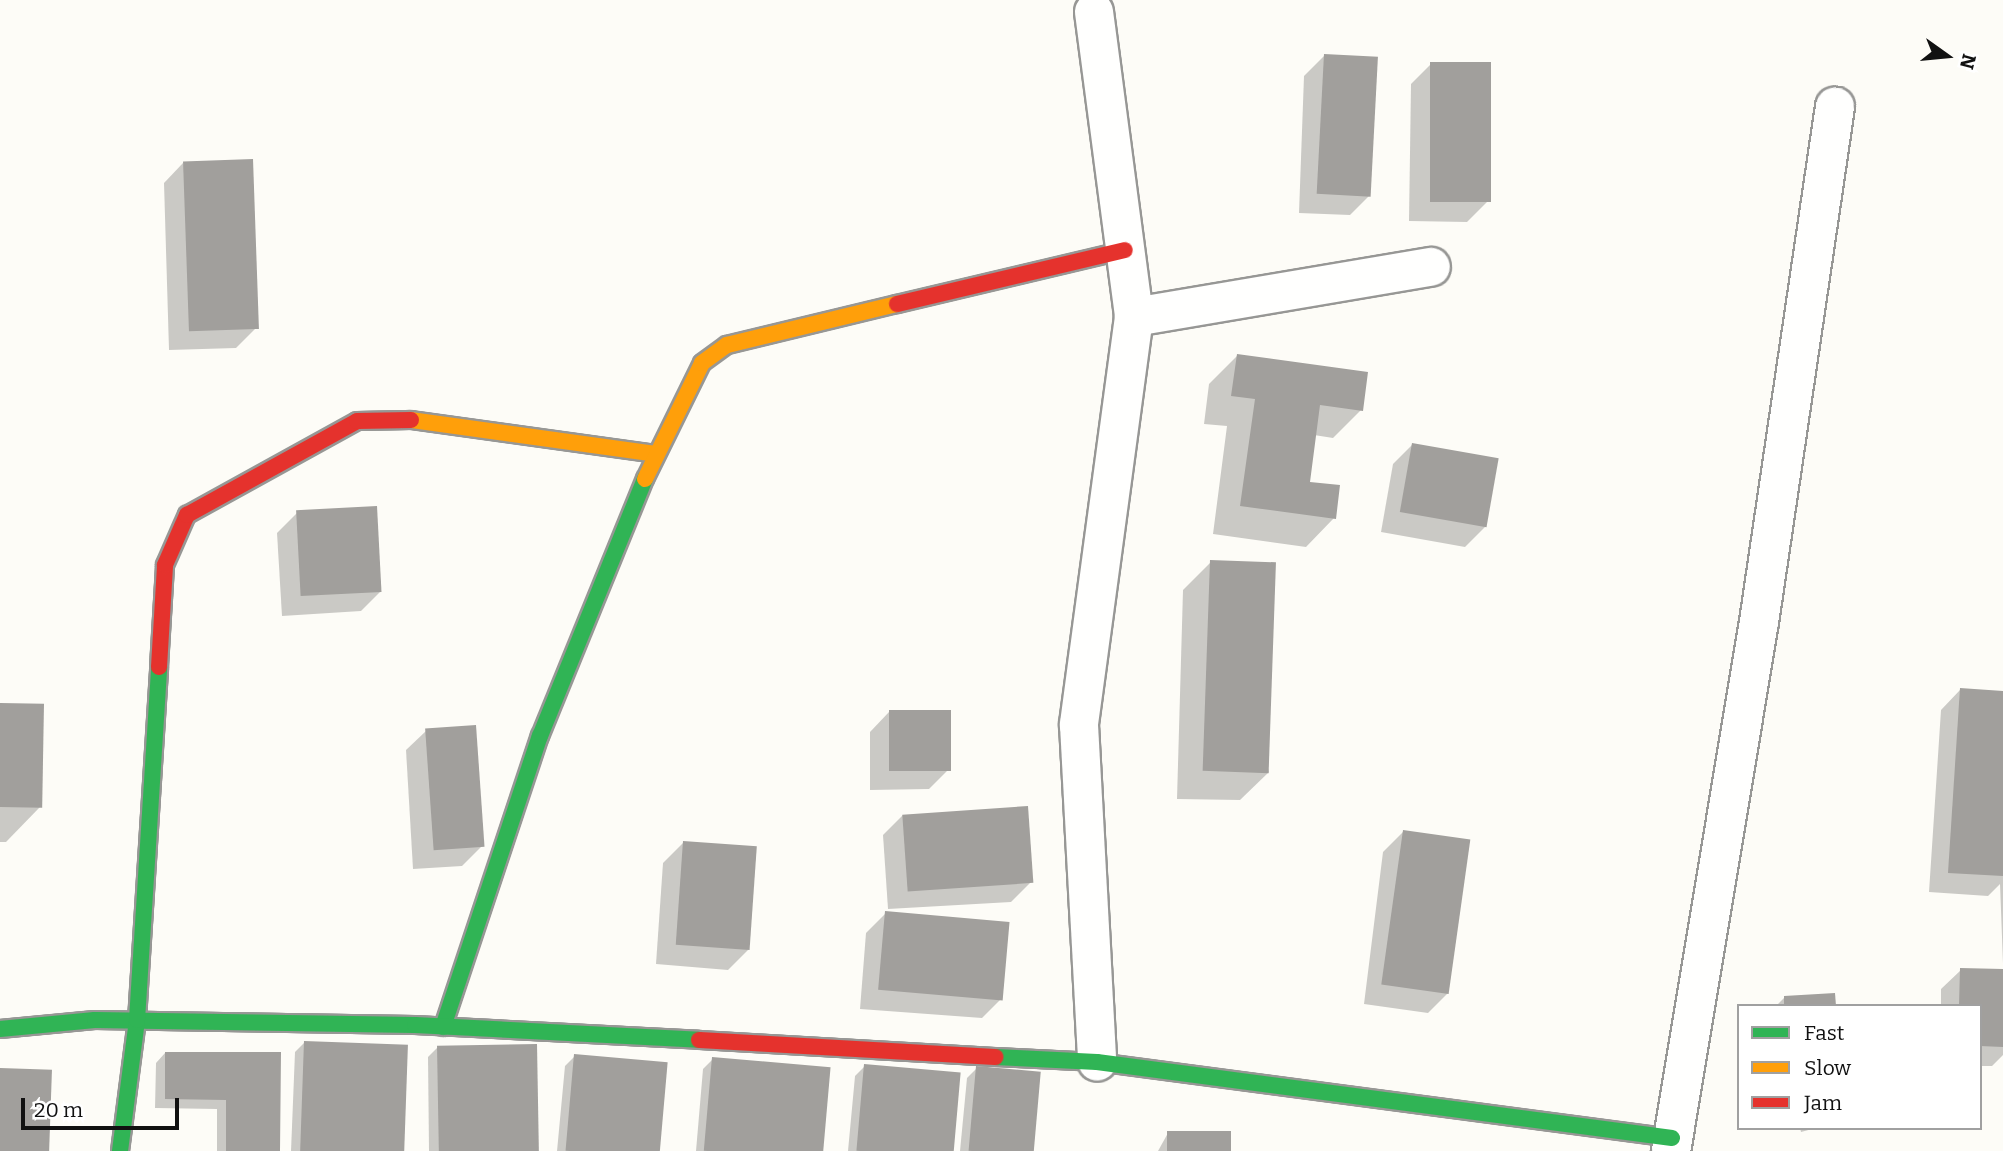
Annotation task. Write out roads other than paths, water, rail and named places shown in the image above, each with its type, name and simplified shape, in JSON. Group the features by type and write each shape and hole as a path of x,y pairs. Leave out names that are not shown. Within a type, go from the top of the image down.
{"street":[{"path":"1094,12 1134,317 1079,725 1097,1062"},
{"path":"0,1029 137,1020 443,1027 1097,1062 1671,1145 1759,622 1835,107"},
{"path":"443,1027 540,736 655,454 702,363 727,345 1125,250"},
{"path":"1134,317 1431,267"},
{"path":"120,1151 137,1020 165,565 187,515 357,421 407,419 655,454"}]}
